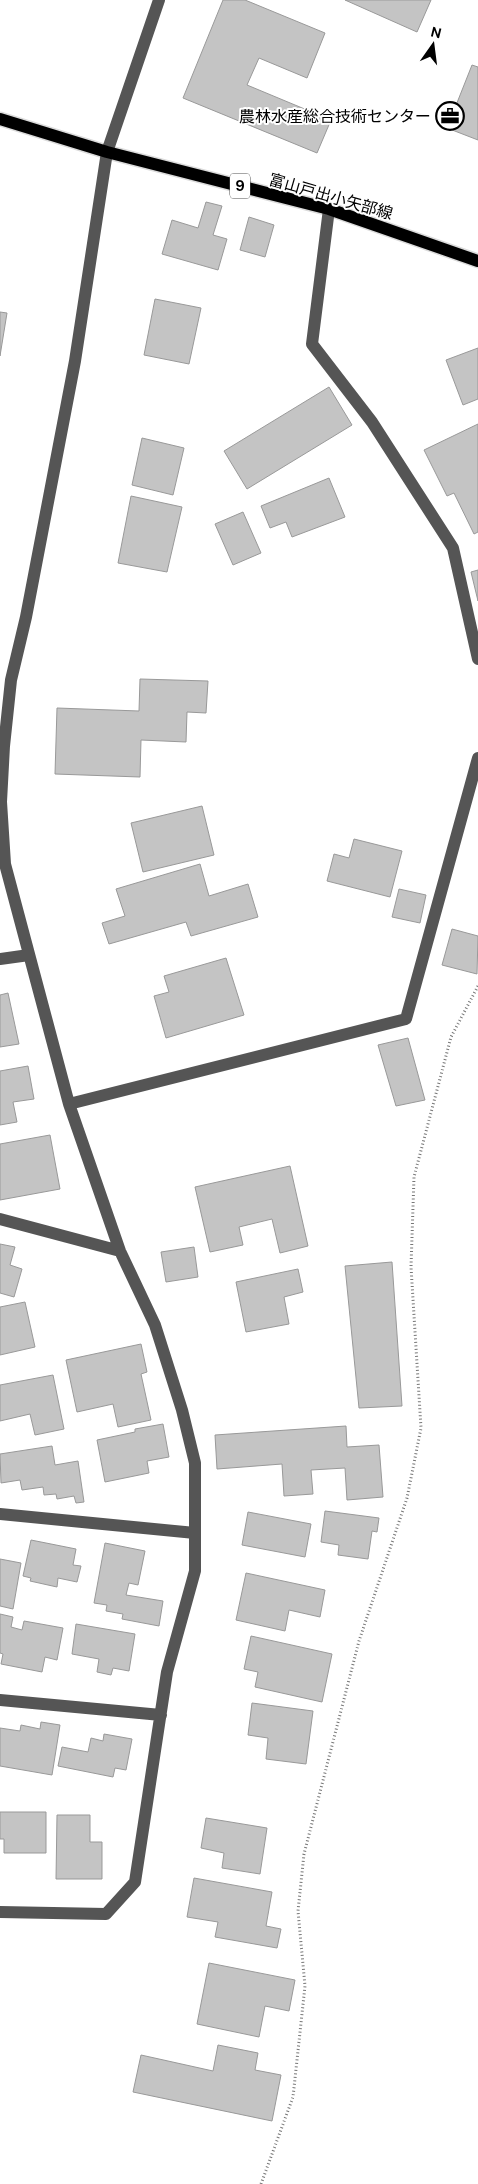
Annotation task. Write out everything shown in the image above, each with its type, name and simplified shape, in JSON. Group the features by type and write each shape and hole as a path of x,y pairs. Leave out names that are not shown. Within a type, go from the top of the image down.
{"main road":[{"name":"富山戸出小矢部線","path":"0,119 107,152 329,209 478,261"}],"street":[{"path":"0,1912 106,1914 135,1882 167,1672 195,1571 195,1463 182,1410 155,1325 120,1250 69,1104 3,864 1,802 4,746 11,680 26,617 75,361 107,152 159,0"},
{"path":"329,209 312,344 372,422 452,548 478,659"},
{"path":"69,1104 406,1019 478,758"},
{"path":"0,959 29,954"},
{"path":"0,1219 120,1250"},
{"path":"0,1514 195,1534"},
{"path":"0,1700 161,1715"}],"path":[{"path":"261,2184 293,2097 305,1986 298,1911 304,1854 359,1641 407,1498 420,1428 411,1267 414,1177 451,1037 478,986"}],"building":[{"path":"223,0 245,0 325,33 307,78 259,58 247,85 331,120 317,153 183,98"},
{"path":"345,0 431,0 417,32"},
{"path":"472,65 478,67 478,140 447,128"},
{"path":"206,202 222,206 213,235 227,239 218,270 162,254 172,220 198,228"},
{"path":"249,217 274,225 265,257 240,250"},
{"path":"155,299 201,308 189,364 144,355"},
{"path":"0,312 7,313 0,356"},
{"path":"478,348 478,399 463,405 446,360"},
{"path":"329,387 352,425 247,489 224,451"},
{"path":"478,424 478,532 474,534 454,493 447,496 424,450"},
{"path":"142,438 184,448 173,495 132,485"},
{"path":"329,478 345,517 292,537 286,522 270,528 261,506"},
{"path":"131,496 182,507 167,572 118,563"},
{"path":"243,512 261,553 233,565 215,524"},
{"path":"478,570 478,601 471,572"},
{"path":"140,679 208,681 206,713 187,712 186,742 141,740 140,777 55,774 57,708 139,711"},
{"path":"202,806 214,855 143,872 131,823"},
{"path":"354,839 402,851 390,897 327,881 334,854 349,858"},
{"path":"200,864 209,896 248,884 258,917 191,936 186,922 109,944 102,923 125,916 116,889"},
{"path":"399,889 426,895 420,923 392,917"},
{"path":"452,929 478,936 477,974 442,965"},
{"path":"226,958 244,1015 166,1038 154,996 169,992 164,976"},
{"path":"8,993 19,1044 0,1047 0,995"},
{"path":"408,1038 425,1100 396,1106 378,1045"},
{"path":"28,1066 34,1099 13,1102 17,1122 0,1125 0,1071"},
{"path":"50,1135 60,1189 0,1200 0,1144"},
{"path":"290,1166 308,1246 280,1253 272,1219 239,1227 243,1245 210,1252 195,1187"},
{"path":"0,1244 15,1247 10,1265 22,1269 14,1297 0,1293"},
{"path":"194,1247 198,1277 166,1282 161,1252"},
{"path":"392,1262 402,1406 359,1408 345,1266"},
{"path":"298,1269 303,1292 284,1297 289,1324 246,1332 236,1282"},
{"path":"25,1302 35,1347 0,1355 0,1307"},
{"path":"141,1344 147,1372 141,1374 151,1420 118,1427 113,1404 77,1412 66,1360"},
{"path":"53,1375 64,1429 35,1435 30,1414 0,1421 0,1385"},
{"path":"163,1424 169,1457 147,1461 149,1473 105,1482 97,1440 135,1432 135,1429"},
{"path":"346,1426 347,1447 379,1445 383,1497 347,1500 345,1468 311,1470 313,1494 284,1496 282,1464 217,1469 215,1435"},
{"path":"52,1446 55,1465 78,1461 84,1502 76,1503 74,1496 57,1499 56,1494 44,1495 43,1487 22,1490 20,1480 1,1483 0,1454"},
{"path":"325,1511 379,1518 377,1532 372,1531 368,1559 338,1555 339,1545 321,1542"},
{"path":"248,1512 311,1524 305,1557 242,1545"},
{"path":"31,1540 76,1549 73,1565 81,1566 77,1582 58,1578 57,1587 30,1581 31,1578 23,1576"},
{"path":"105,1543 145,1551 138,1585 129,1583 126,1595 163,1601 159,1626 122,1619 123,1614 106,1611 107,1605 94,1603"},
{"path":"0,1559 21,1563 13,1609 0,1606"},
{"path":"246,1573 325,1590 320,1617 289,1610 285,1631 236,1620"},
{"path":"0,1614 13,1617 11,1627 22,1630 24,1621 63,1628 57,1660 45,1657 42,1672 1,1664 3,1654 0,1653"},
{"path":"76,1624 135,1634 129,1671 113,1668 111,1675 97,1672 99,1659 72,1654"},
{"path":"251,1636 332,1654 322,1702 255,1687 258,1672 244,1669"},
{"path":"252,1703 313,1711 306,1764 266,1759 268,1738 248,1735"},
{"path":"41,1722 60,1725 52,1775 0,1766 0,1728 20,1731 21,1725 40,1729"},
{"path":"104,1734 132,1739 126,1770 115,1768 113,1777 58,1766 62,1747 88,1752 91,1738 103,1741"},
{"path":"0,1812 46,1812 46,1853 4,1853 4,1839 0,1839"},
{"path":"57,1815 90,1815 90,1842 102,1842 102,1879 56,1879"},
{"path":"206,1818 267,1828 260,1874 222,1868 224,1853 201,1848"},
{"path":"194,1878 272,1892 266,1926 281,1929 277,1948 215,1937 218,1922 187,1917"},
{"path":"209,1963 295,1980 289,2011 265,2006 259,2037 197,2024"},
{"path":"218,2045 258,2053 255,2070 281,2075 272,2121 133,2092 141,2055 213,2071"}],"place":[{"name":"農林水産総合技術センター","path":"450,116"}]}
